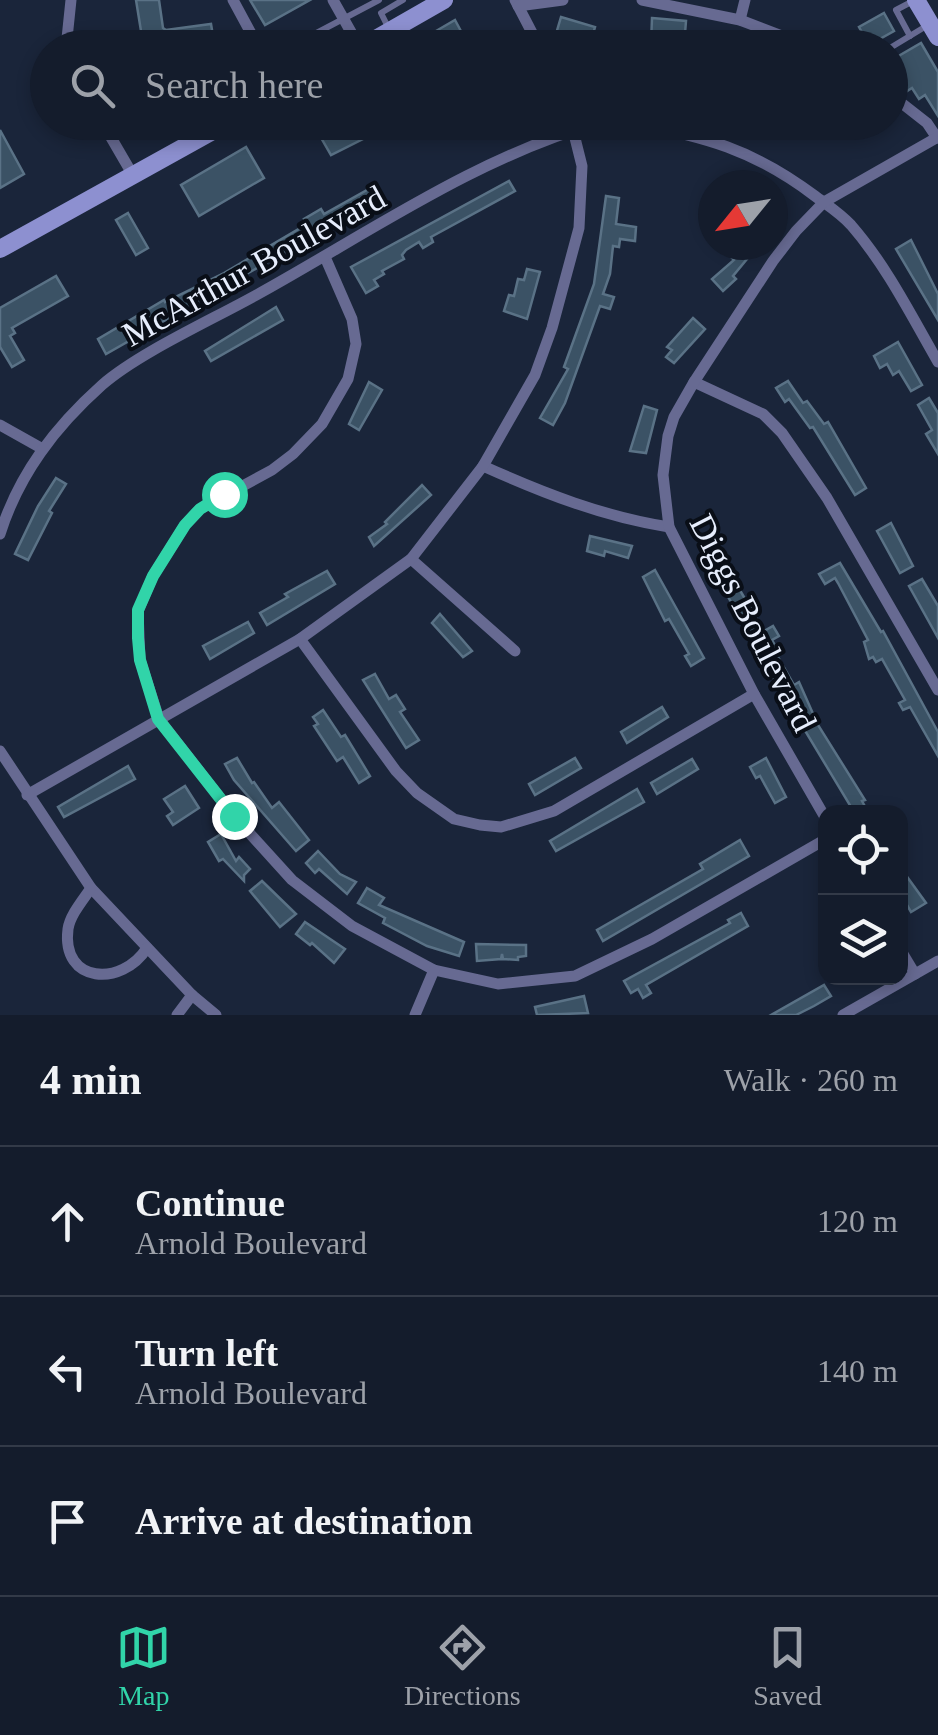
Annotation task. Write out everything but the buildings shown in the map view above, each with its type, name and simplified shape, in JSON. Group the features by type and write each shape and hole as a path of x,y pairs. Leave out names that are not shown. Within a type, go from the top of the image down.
{"main road":[{"path":"915,0 934,30"},
{"path":"390,30 433,3"},
{"path":"0,249 195,140"}],"street":[{"path":"68,30 72,0"},
{"path":"233,0 249,30"},
{"path":"333,0 350,30"},
{"path":"530,30 516,3 563,0"},
{"path":"642,0 740,20 766,30"},
{"path":"740,20 745,0"},
{"path":"908,108 927,122 938,139"},
{"name":"Diggs Boulevard","path":"818,805 754,694 669,527 663,475 668,436 694,382 772,260 824,202 938,139"},
{"path":"113,140 134,176"},
{"name":"McArthur Boulevard","path":"0,534 20,485 41,448 107,381 492,164 543,140"},
{"path":"27,795 300,639 412,559 484,466 535,374 567,273 582,203 582,166 576,140"},
{"path":"712,140 752,154 849,223 888,275 938,362"},
{"path":"325,257 352,319 356,344 348,379 322,424 306,441 272,470 200,509 185,525 153,576 138,610 140,660 158,719 234,816 292,880 352,926 434,970 498,984 575,976 652,940 818,844"},
{"path":"694,382 763,414 782,433 827,498 938,690"},
{"path":"0,425 41,448"},
{"path":"484,466 536,490 629,521 669,527"},
{"path":"412,559 515,651"},
{"path":"300,639 396,771 417,793 454,819 502,827 554,811 754,694"},
{"path":"0,751 91,888 192,995 216,1015"},
{"path":"91,888 68,925 68,943 83,969 92,975 111,975 140,959 147,948"},
{"path":"843,1015 938,961"},
{"path":"908,962 915,974"},
{"path":"416,1015 434,970"},
{"path":"177,1015 192,995"}],"lane":[{"path":"381,13 403,0"},
{"path":"907,30 896,10 915,0"},
{"path":"320,30 375,1 390,30"},
{"path":"908,32 910,36 934,30"}],"route":[{"path":"224,494 200,509 185,525 153,576 138,610 138,638 140,660 158,719 234,816"}]}
